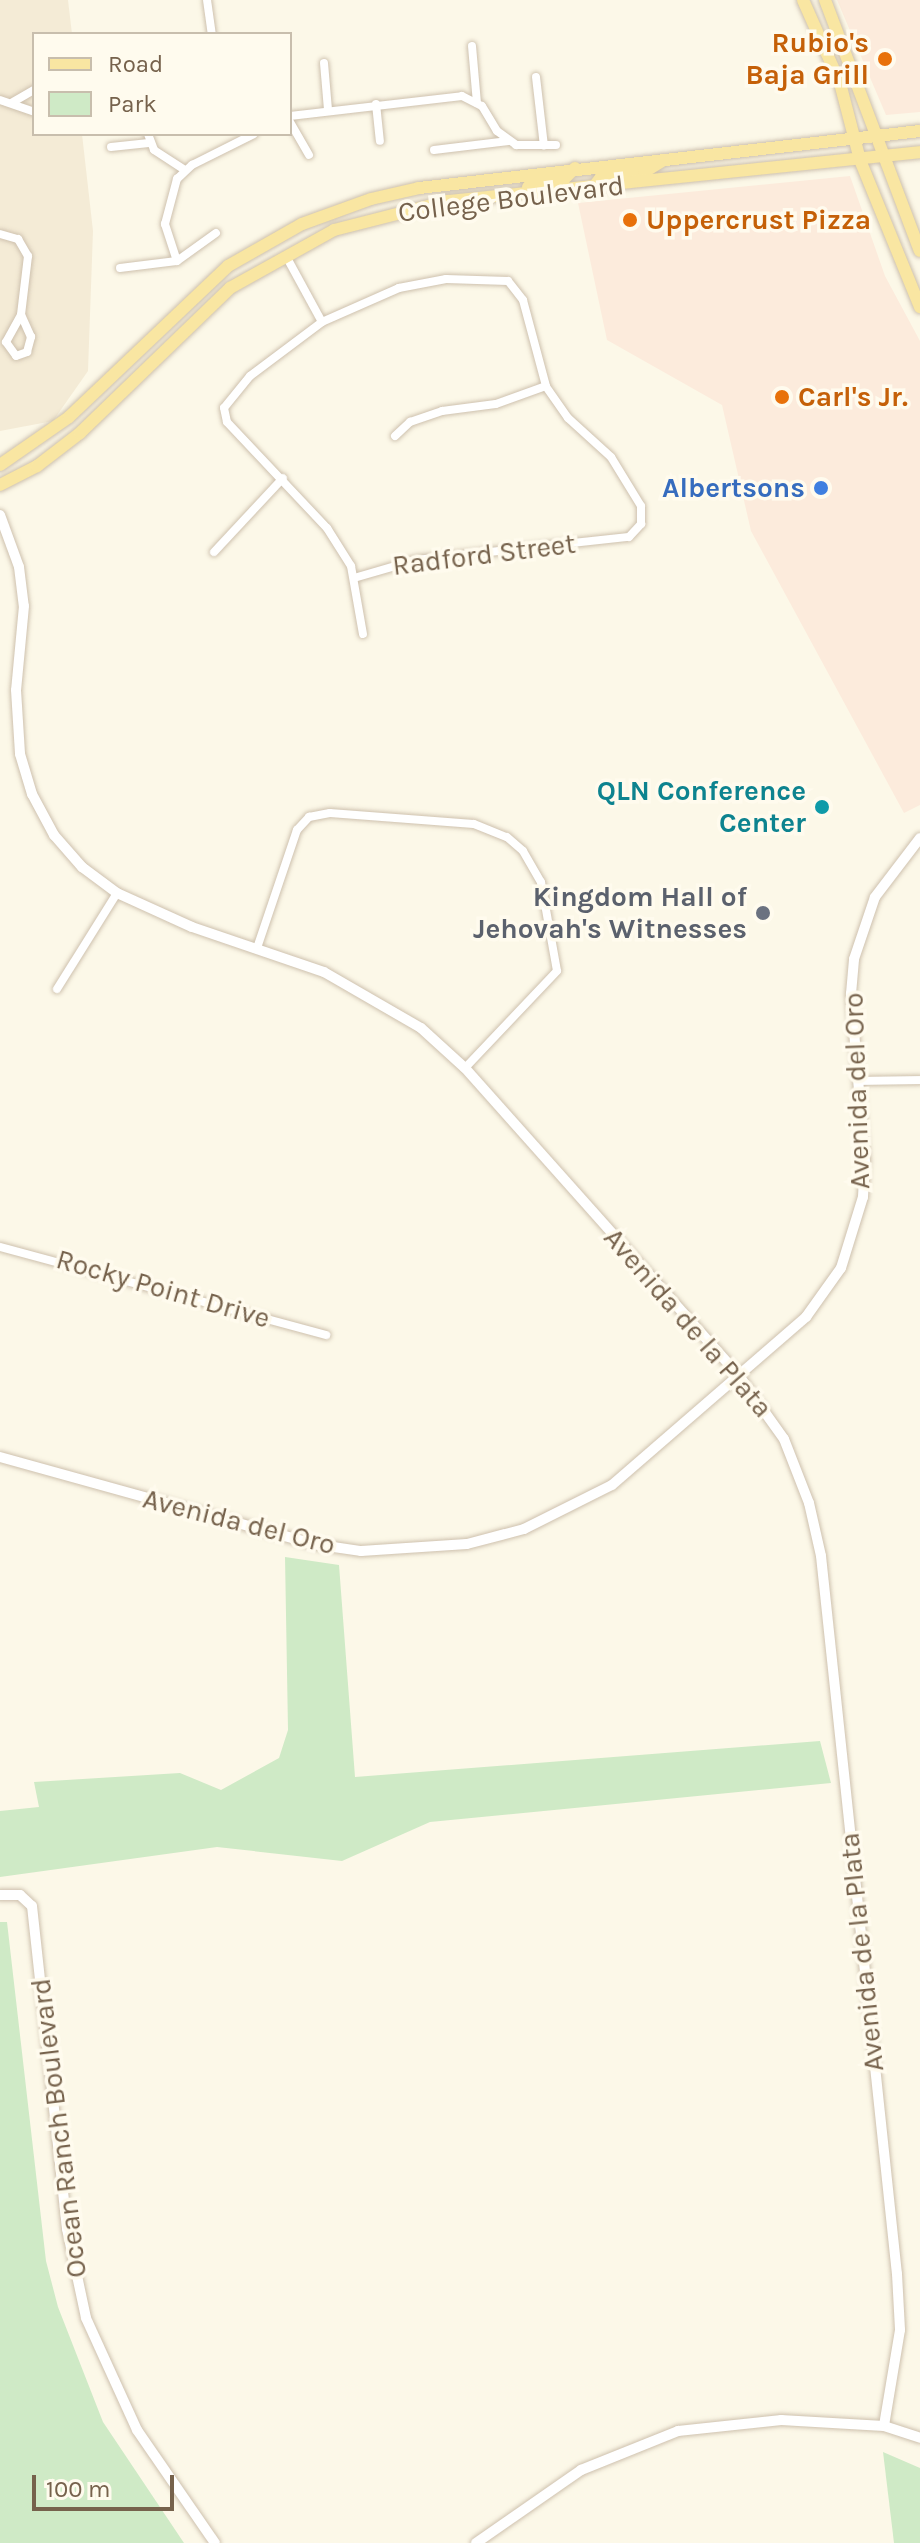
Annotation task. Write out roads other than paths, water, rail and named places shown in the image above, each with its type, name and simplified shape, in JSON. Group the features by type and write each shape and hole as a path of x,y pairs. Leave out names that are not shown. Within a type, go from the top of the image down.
{"main road":[{"path":"803,0 840,83 860,160 920,307"},
{"path":"825,0 851,60 881,157 920,251"},
{"name":"College Boulevard","path":"0,465 69,417 228,266 276,237 338,212 419,188 920,131"},
{"name":"College Boulevard","path":"0,485 80,433 230,288 285,254 373,218 458,201 920,152"},
{"path":"592,189 601,177 644,172 665,159"},
{"path":"458,201 488,191 563,180 575,168"},
{"path":"285,254 298,234 338,212"},
{"path":"230,288 231,281 268,255 276,237"}],"street":[{"path":"207,0 212,32"},
{"path":"472,46 477,103"},
{"path":"324,63 328,110"},
{"path":"536,77 544,146"},
{"path":"13,102 32,91"},
{"path":"292,119 328,110 450,95 477,103 509,141"},
{"path":"0,100 32,111"},
{"path":"376,104 380,141"},
{"path":"292,123 309,155"},
{"path":"177,261 168,242 166,206 185,170 250,136"},
{"path":"111,147 149,138 185,170"},
{"path":"434,150 509,141 528,148 556,145"},
{"path":"120,268 177,261 216,233"},
{"path":"0,234 18,239 28,256 21,315 6,342 16,356 27,352 31,337 21,315"},
{"path":"285,254 322,322"},
{"path":"363,634 354,578 327,528 227,422 224,408 231,397 295,338 322,322 399,288 489,277 508,281 523,300 546,386 496,404 442,411 410,422 395,436"},
{"name":"Radford Street","path":"354,578 416,560 616,538 636,532 641,506 611,457 568,418 546,386"},
{"path":"214,552 283,478"},
{"name":"Avenida de la Plata","path":"0,515 19,567 24,606 16,690 20,754 28,781 54,835 82,867 117,893 370,995 421,1028 465,1068 739,1376 771,1417 797,1467 821,1556 897,2274 900,2330 884,2426"},
{"path":"257,948 297,830 309,817 330,813 474,824 507,837 523,851 541,882 557,971 465,1068"},
{"name":"Avenida del Oro","path":"0,1457 313,1544 376,1551 467,1544 524,1529 612,1485 806,1317 845,1259 863,1197 859,1081 851,994 861,932 875,897 920,838"},
{"path":"57,989 117,893"},
{"path":"859,1081 920,1080"},
{"name":"Rocky Point Drive","path":"0,1247 326,1335"},
{"name":"Ocean Ranch Boulevard","path":"0,1895 28,1899 34,1916 67,2229 86,2318 137,2430 215,2543"},
{"path":"476,2543 581,2470 678,2431 781,2420 884,2426 920,2438"}],"place":[{"name":"Rubio's Baja Grill","path":"885,59"},
{"name":"Uppercrust Pizza","path":"630,220"},
{"name":"Carl's Jr.","path":"782,397"},
{"name":"Albertsons","path":"821,488"},
{"name":"QLN Conference Center","path":"822,807"},
{"name":"Kingdom Hall of Jehovah's Witnesses","path":"763,913"}]}
